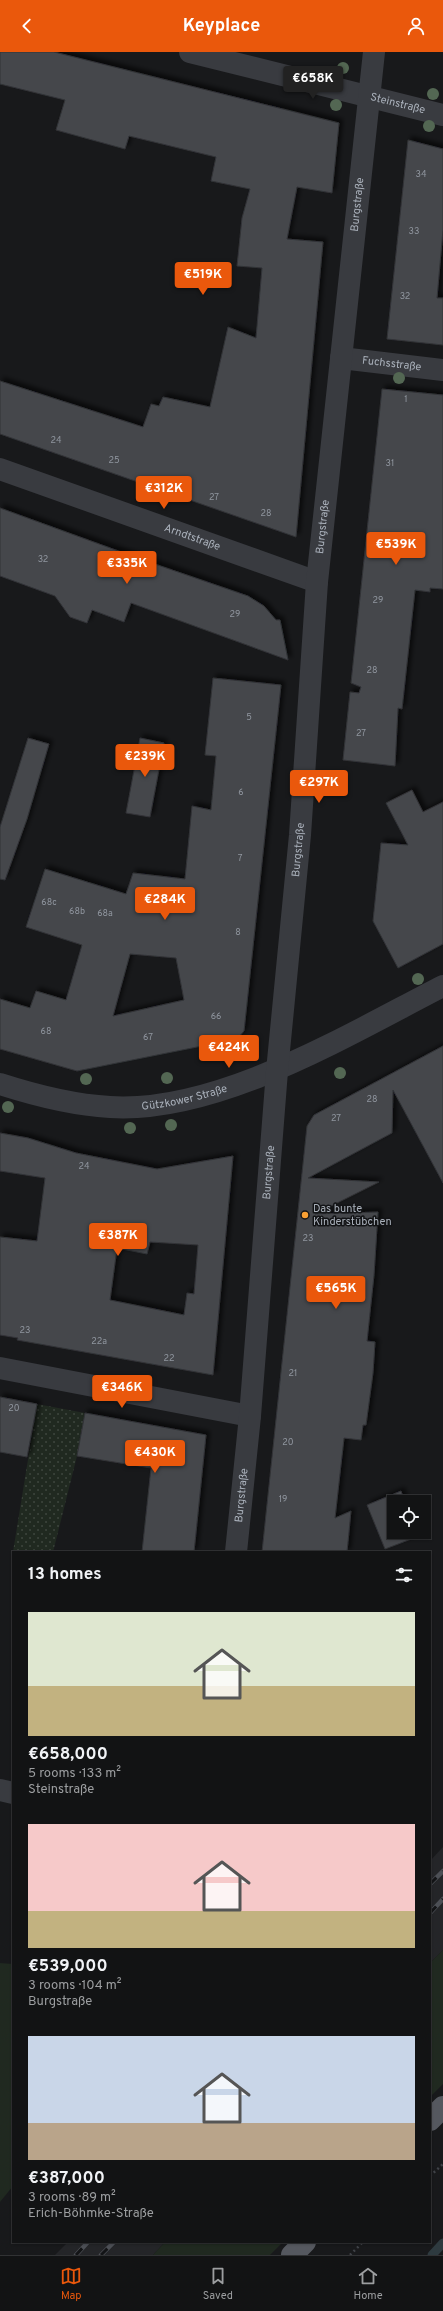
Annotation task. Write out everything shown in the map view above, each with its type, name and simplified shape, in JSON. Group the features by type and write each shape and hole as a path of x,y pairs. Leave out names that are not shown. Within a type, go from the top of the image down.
{"main road":[{"path":"431,2119 443,2107"},
{"path":"292,2255 304,2243"}],"street":[{"name":"Steinstraße","path":"190,52 443,115"},
{"name":"Burgstraße","path":"236,1551 250,1416 277,1071 300,835 317,582 374,52"},
{"name":"Fuchsstraße","path":"341,358 443,370"},
{"name":"Arndtstraße","path":"0,469 317,582"},
{"name":"Gützkower Straße","path":"0,1084 29,1094 110,1107 152,1105 196,1097 277,1071 443,986"},
{"path":"0,1368 250,1416"},
{"path":"0,1790 12,1793"}],"path":[{"path":"431,2175 443,2164"},
{"path":"350,2255 362,2243"}],"shaded area":[{"path":"37,1404 85,1413 77,1456 53,1551 13,1551"},
{"path":"443,1847 443,1950 431,1962 431,1860"},
{"path":"443,1950 443,2084 431,2096 431,1962"},
{"path":"0,1963 12,1964 12,2187 0,2202"},
{"path":"67,2243 164,2243 153,2255 55,2255"},
{"path":"164,2243 282,2243 270,2255 153,2255"}],"building":[{"path":"0,52 54,52 339,123 332,193 297,187 287,239 323,242 296,537 0,434 0,381 143,427 151,404 159,406 163,397 210,407 228,327 256,338 262,268 237,266 242,218 250,189 211,181 216,157 129,136 125,149 56,130 65,100 0,84"},
{"path":"408,140 443,149 443,230 437,298 443,298 443,345 387,339"},
{"path":"382,389 443,395 443,589 430,588 430,592 415,590 402,709 398,708 395,766 343,760 350,692 359,693 361,687 351,683"},
{"path":"0,508 248,596 264,606 276,620 280,620 288,660 131,603 124,622 92,610 87,623 70,617 55,596 0,576"},
{"path":"213,678 281,685 244,1031 237,1039 77,1071 0,1049 0,999 30,1008 36,991 66,1000 82,945 26,927 45,869 126,894 133,873 185,879 192,806 211,810 216,756 205,755","holes":["130,954 176,958 184,1000 113,1016"]},
{"path":"28,738 49,744 27,819 5,880 0,879 0,827"},
{"path":"140,738 164,743 150,817 126,813"},
{"path":"412,790 423,812 443,802 443,944 398,968 373,921 381,843 408,845 386,803"},
{"path":"443,1046 443,1183 393,1090 392,1133 308,1178 379,1182 315,1214 378,1212 374,1275 367,1341 375,1342 373,1373 366,1425 363,1425 361,1440 344,1438 335,1518 351,1511 347,1551 262,1551 307,1126 314,1115"},
{"path":"0,1133 28,1138 76,1153 157,1169 233,1156 213,1375 17,1340 18,1338 0,1335 0,1237 37,1241 45,1178 0,1171","holes":["150,1242 198,1245 194,1294 187,1293 184,1315 110,1300 117,1248 147,1254"]},
{"path":"0,1397 37,1404 27,1457 0,1452"},
{"path":"85,1413 206,1435 194,1551 142,1551 151,1468 77,1456"},
{"path":"401,1491 402,1495 391,1495"},
{"path":"387,1497 387,1539 411,1539 385,1549 367,1505"}],"waterway":[{"path":"432,2255 443,2243"}],"railway":[{"path":"431,1883 443,1871"},
{"path":"431,1912 443,1899"},
{"path":"76,2255 87,2243"},
{"path":"101,2255 113,2243"}],"place":[{"name":"Das bunte Kinderstübchen","path":"305,1215"}]}
